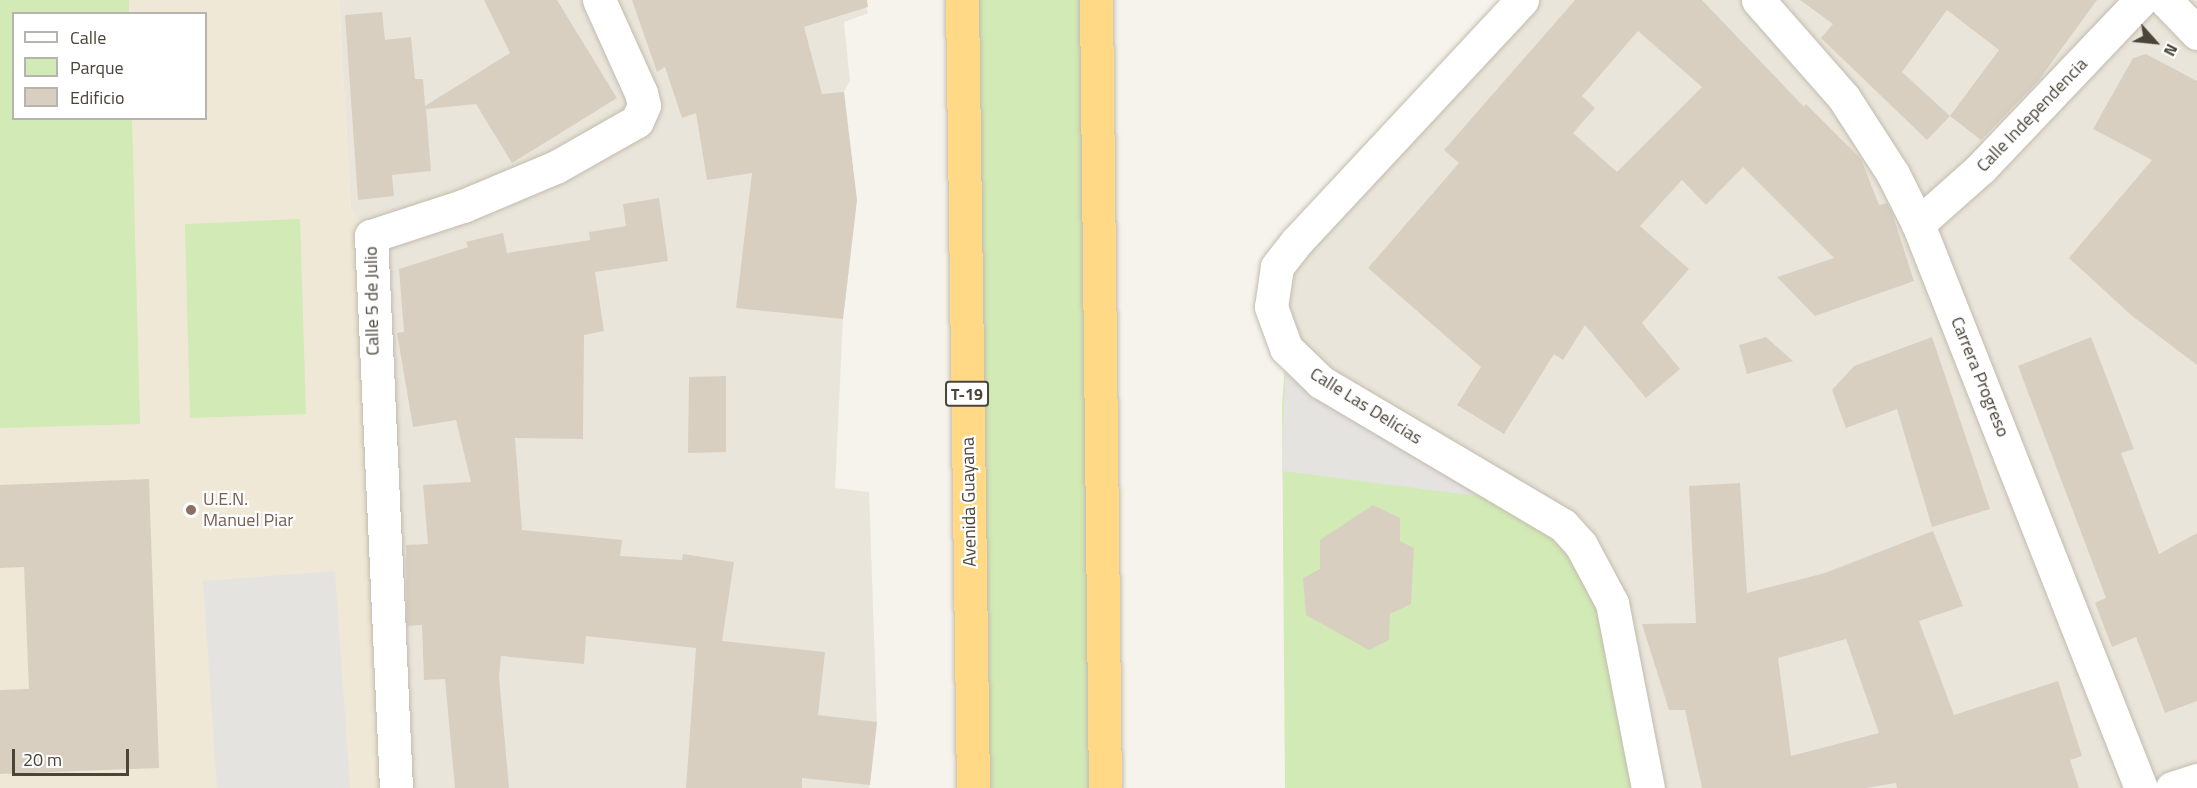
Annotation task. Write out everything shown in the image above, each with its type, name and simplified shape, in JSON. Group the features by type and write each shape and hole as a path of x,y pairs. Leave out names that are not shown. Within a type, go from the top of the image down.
{"highway":[{"name":"Avenida Guayana","path":"962,0 973,788"},
{"path":"1096,0 1105,788"}],"street":[{"name":"Calle 5 de Julio","path":"396,788 371,236 463,206 556,167 637,121 645,105 599,0"},
{"name":"Calle Las Delicias","path":"1522,0 1297,241 1277,267 1271,307 1286,348 1321,382 1563,525 1581,545 1612,603 1648,788"},
{"name":"Carrera Progreso","path":"1758,0 1844,98 1893,174 1918,224 2141,788"},
{"name":"Calle Independencia","path":"1918,224 1981,168 2141,0"},
{"path":"2165,0 2197,33"},
{"path":"2172,788 2197,780"}],"shaded area":[{"name":"U.E.N. Manuel Piar","path":"0,0 339,0 351,210 371,236 396,788 0,788"},
{"path":"339,0 864,0 868,13 844,22 850,81 844,92 856,207 843,319 835,488 869,492 877,722 869,788 396,788 371,236 351,210"},
{"path":"1522,0 2197,0 2197,788 1648,788 1299,364 1277,267"},
{"path":"1286,348 1525,502 1282,471"},
{"path":"335,571 350,788 217,788 203,581"}],"green space":[{"path":"0,0 129,0 129,12 12,12 12,120 132,120 140,424 0,428"},
{"path":"962,0 1096,0 1105,788 973,788"},
{"path":"300,219 306,414 190,418 185,224"},
{"path":"1286,348 1581,545 1648,788 1285,788 1282,406"}],"building":[{"path":"484,0 557,0 617,98 512,163 476,104 426,109 431,171 392,175 394,196 358,200 345,15 382,12 385,40 411,37 415,79 423,79 425,106 510,53"},
{"path":"632,0 867,0 868,7 804,27 822,94 844,92 857,200 843,319 736,308 752,173 707,180 696,113 682,118 665,67 657,72"},
{"path":"1575,0 1702,0 1804,107 1806,104 1861,159 1879,205 1887,203 1892,213 1914,281 1815,316 1777,277 1834,258 1743,167 1706,205 1682,180 1640,226 1689,269 1642,323 1680,369 1646,398 1585,325 1563,360 1554,354 1504,434 1457,405 1481,367 1368,268 1459,163 1444,150","holes":["1638,31 1702,87 1617,172 1573,133 1595,108 1582,96"]},
{"path":"1800,0 2097,0 2038,81 1981,140 1950,116 1927,140 1821,38 1833,24","holes":["1947,10 1999,50 1950,116 1902,72"]},
{"path":"2146,54 2197,81 2197,365 2131,315 2069,258 2152,160 2093,129 2133,58"},
{"path":"659,198 668,261 595,272 604,331 584,335 583,439 515,438 522,530 622,540 620,556 682,560 683,554 734,562 722,641 825,652 818,715 877,722 870,785 802,778 802,788 686,788 696,648 586,636 584,664 501,656 499,677 509,788 455,788 445,679 424,680 422,625 407,626 406,545 428,544 423,485 471,482 456,420 413,427 397,333 404,332 399,269 468,247 466,242 503,233 507,253 590,240 589,232 626,226 623,204"},
{"path":"1766,337 1793,361 1747,374 1739,345"},
{"path":"1932,337 1990,509 1932,527 1897,409 1846,428 1832,390 1854,366"},
{"path":"2091,337 2134,449 2121,453 2159,554 2197,533 2197,701 2165,713 2136,637 2112,647 2095,603 2106,598 2018,366"},
{"path":"726,376 726,452 688,453 689,377"},
{"path":"149,479 159,768 0,774 0,690 29,689 24,567 0,568 0,485"},
{"path":"1740,483 1747,593 1825,573 1933,531 1963,606 1919,621 1954,715 2058,681 2082,756 2070,760 2079,788 1897,788 1896,783 1866,788 1702,788 1685,710 1669,710 1642,624 1696,623 1689,486","holes":["1846,639 1879,733 1791,756 1778,658"]},
{"path":"1373,505 1400,518 1400,541 1414,548 1411,604 1390,614 1389,640 1369,650 1306,615 1303,578 1320,569 1320,540"}],"place":[{"name":"U.E.N. Manuel Piar","path":"191,510"}]}
